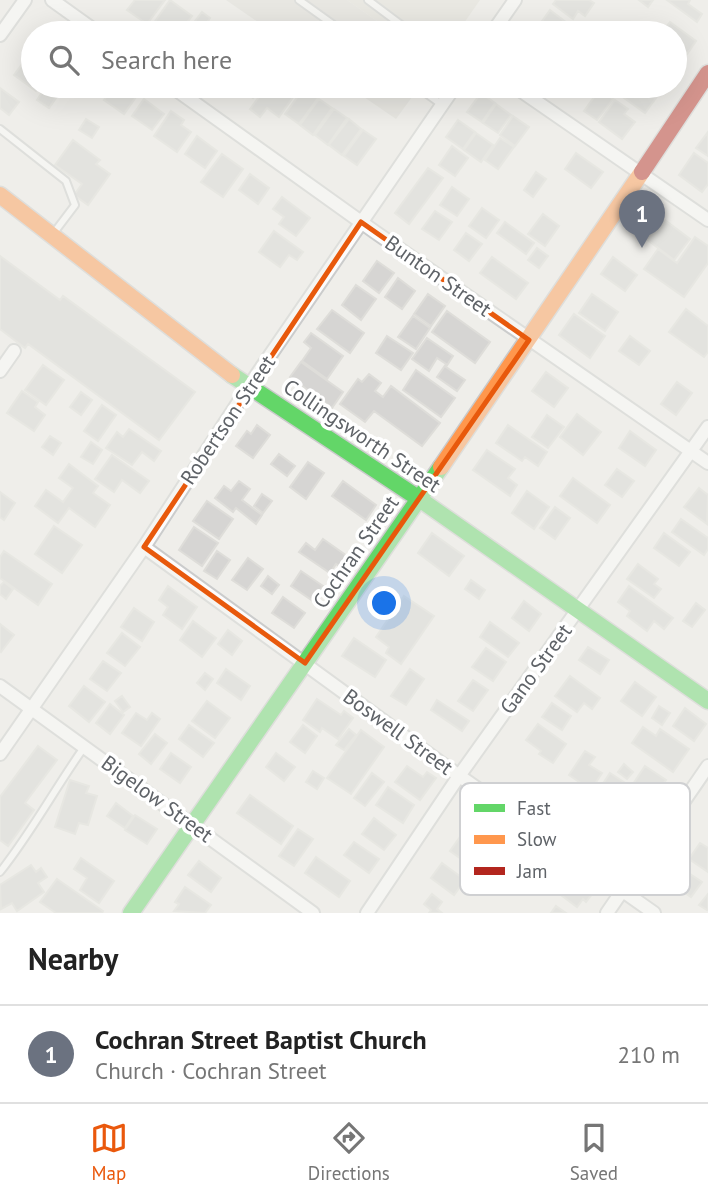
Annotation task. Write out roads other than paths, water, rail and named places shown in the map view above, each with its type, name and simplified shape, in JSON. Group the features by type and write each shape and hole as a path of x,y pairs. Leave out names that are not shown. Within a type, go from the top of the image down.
{"street":[{"path":"0,35 25,0"},
{"path":"52,0 81,21"},
{"path":"500,21 515,0"},
{"name":"Cochran Street","path":"131,913 529,340 708,73"},
{"name":"Bunton Street","path":"188,98 529,340 708,463"},
{"name":"Robertson Street","path":"0,754 144,547 249,386 446,98"},
{"path":"531,98 708,220"},
{"name":"Collingsworth Street","path":"0,195 221,367 418,498 708,701"},
{"path":"0,371 14,351"},
{"name":"Gano Street","path":"367,913 459,776 708,426"},
{"name":"Boswell Street","path":"144,547 469,783"},
{"name":"Bigelow Street","path":"0,686 313,913"},
{"path":"690,792 708,766"},
{"path":"607,913 619,895"},
{"name":"Boswell Street","path":"628,895 654,913"}],"lane":[{"path":"299,0 328,21"},
{"path":"368,0 396,21"},
{"path":"433,98 442,104"},
{"path":"0,129 65,181 75,205 52,236"},
{"path":"0,872 41,817 67,771 85,746"}],"place":[{"name":"Cochran Street Baptist Church","path":"642,248"}]}
